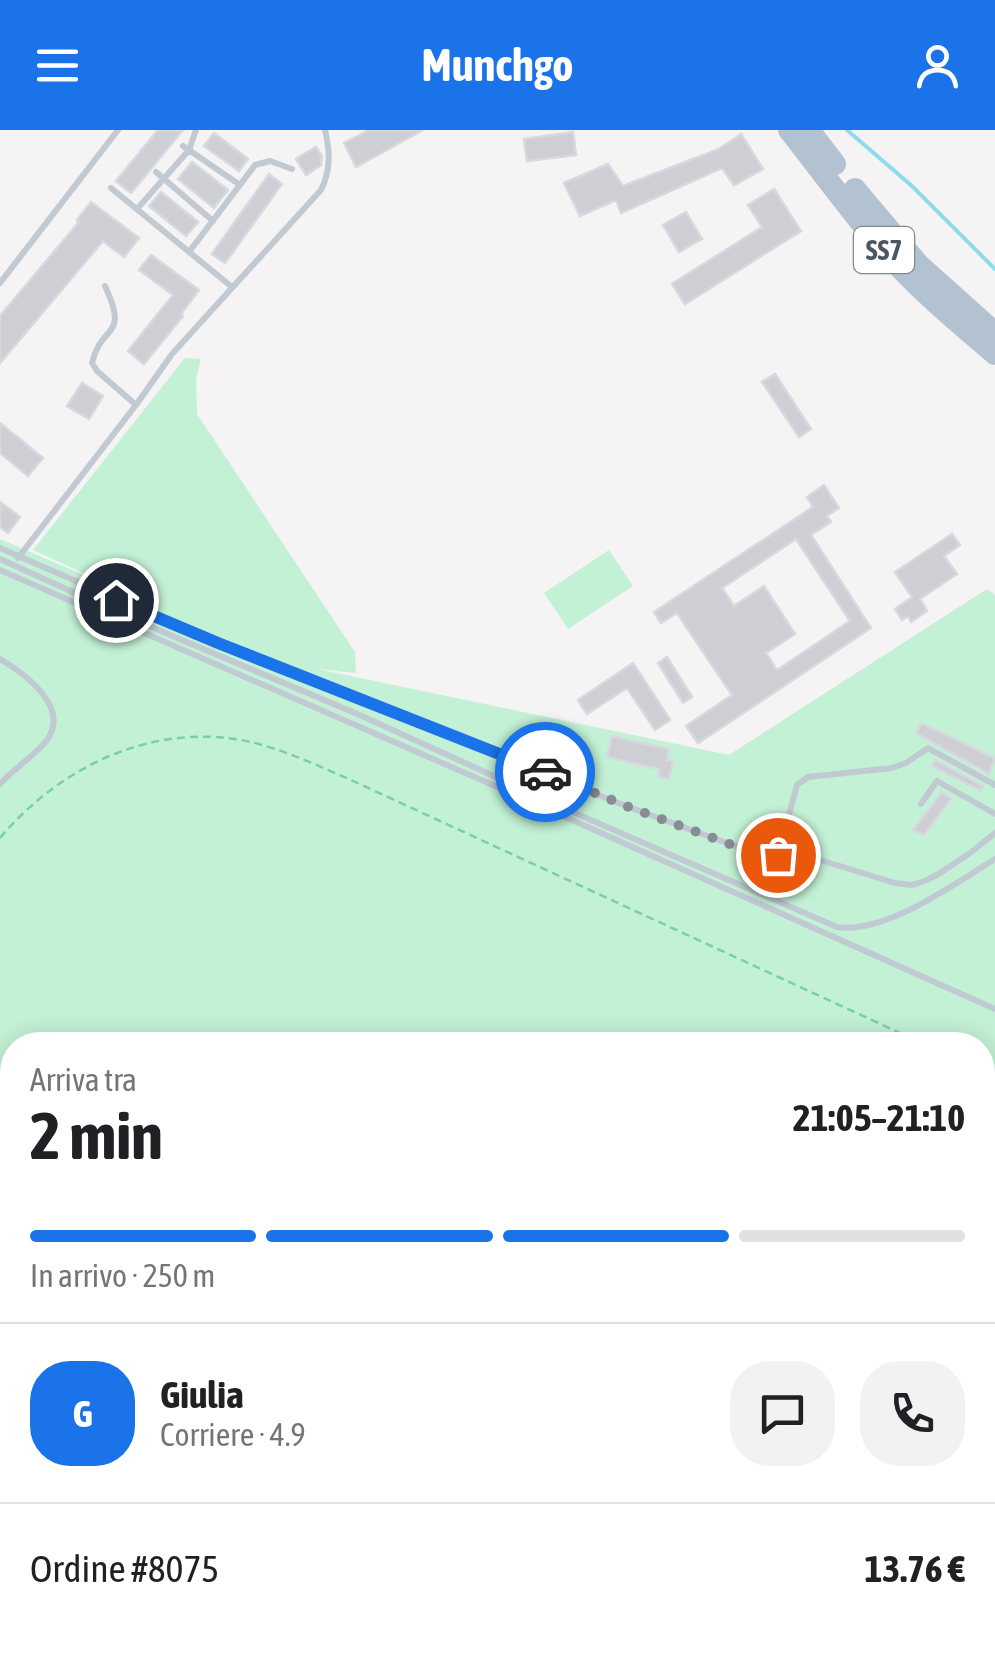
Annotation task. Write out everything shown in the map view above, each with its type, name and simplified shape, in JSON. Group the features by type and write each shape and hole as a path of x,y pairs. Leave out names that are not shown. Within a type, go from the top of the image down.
{"main road":[{"name":"SS7","path":"789,130 894,261 995,354"},
{"name":"SS7","path":"809,130 902,247 995,333"}],"lane":[{"path":"0,283 118,130"},
{"path":"137,208 164,178 196,130"},
{"path":"18,558 172,354 321,190 328,169 325,130"},
{"path":"186,148 240,185"},
{"path":"189,252 252,168 270,161 292,169"},
{"path":"156,172 213,221"},
{"path":"111,188 232,288"},
{"path":"105,286 116,319 92,363 100,375 136,404"},
{"path":"0,548 218,643 735,846 818,859 912,885 940,873 995,833"},
{"path":"0,559 837,926 859,927 892,916 995,859"},
{"path":"0,570 995,1009"},
{"path":"0,659 41,692 53,719 47,740 0,784"},
{"path":"778,855 797,785 808,777 892,768 928,748 995,784"},
{"path":"921,804 938,781 995,814"}],"path":[{"path":"0,838 54,786 110,756 186,738 254,743 351,780 898,1032"}],"green space":[{"path":"185,358 201,359 196,379 197,414 355,652 356,673 317,669 729,755 987,589 995,595 995,1032 0,1032 0,539 135,597 33,550"},
{"path":"609,550 633,586 568,629 544,593"}],"building":[{"path":"158,130 183,130 131,193 116,181"},
{"path":"369,130 423,130 356,167 344,143"},
{"path":"573,132 576,155 527,161 524,139"},
{"path":"214,133 248,159 239,171 204,146"},
{"path":"741,134 763,169 734,185 722,168 621,213 616,200 580,216 564,183 608,164 623,186 719,149"},
{"path":"316,147 322,156 321,165 306,175 296,159"},
{"path":"192,162 228,190 214,208 178,179"},
{"path":"269,174 282,184 225,263 212,254"},
{"path":"774,189 801,231 685,304 672,284 762,227 748,205"},
{"path":"161,192 198,222 186,236 149,206"},
{"path":"91,202 139,238 124,257 103,241 0,363 0,316 79,222"},
{"path":"686,212 702,239 679,252 663,225"},
{"path":"151,255 199,290 144,364 128,351 173,295 139,270"},
{"path":"775,374 811,429 799,437 762,382"},
{"path":"82,383 103,396 89,419 67,406"},
{"path":"0,423 43,458 28,476 0,453"},
{"path":"824,485 839,508 827,516 831,522 811,535 871,628 698,743 686,726 732,695 677,613 661,623 654,612 813,507 807,497","holes":["796,539 850,621 777,670 766,653 795,634 764,586 734,606 722,588"]},
{"path":"0,502 20,517 8,533 0,527"},
{"path":"952,534 960,545 944,556 957,574 920,599 927,611 911,622 908,616 902,620 895,609 912,597 895,572"},
{"path":"667,657 692,697 683,703 658,663"},
{"path":"633,663 670,720 655,730 627,688 587,714 578,700"},
{"path":"921,723 995,758 989,774 916,733"},
{"path":"612,736 669,749 667,760 673,761 669,779 658,777 659,769 607,757"},
{"path":"935,760 983,786 981,791 932,766"},
{"path":"942,792 951,799 924,835 913,830"}],"waterway":[{"path":"847,130 912,186 995,269"}],"way so far":[{"path":"545,772 735,846 778,855"}],"route":[{"path":"116,600 545,772"}]}
